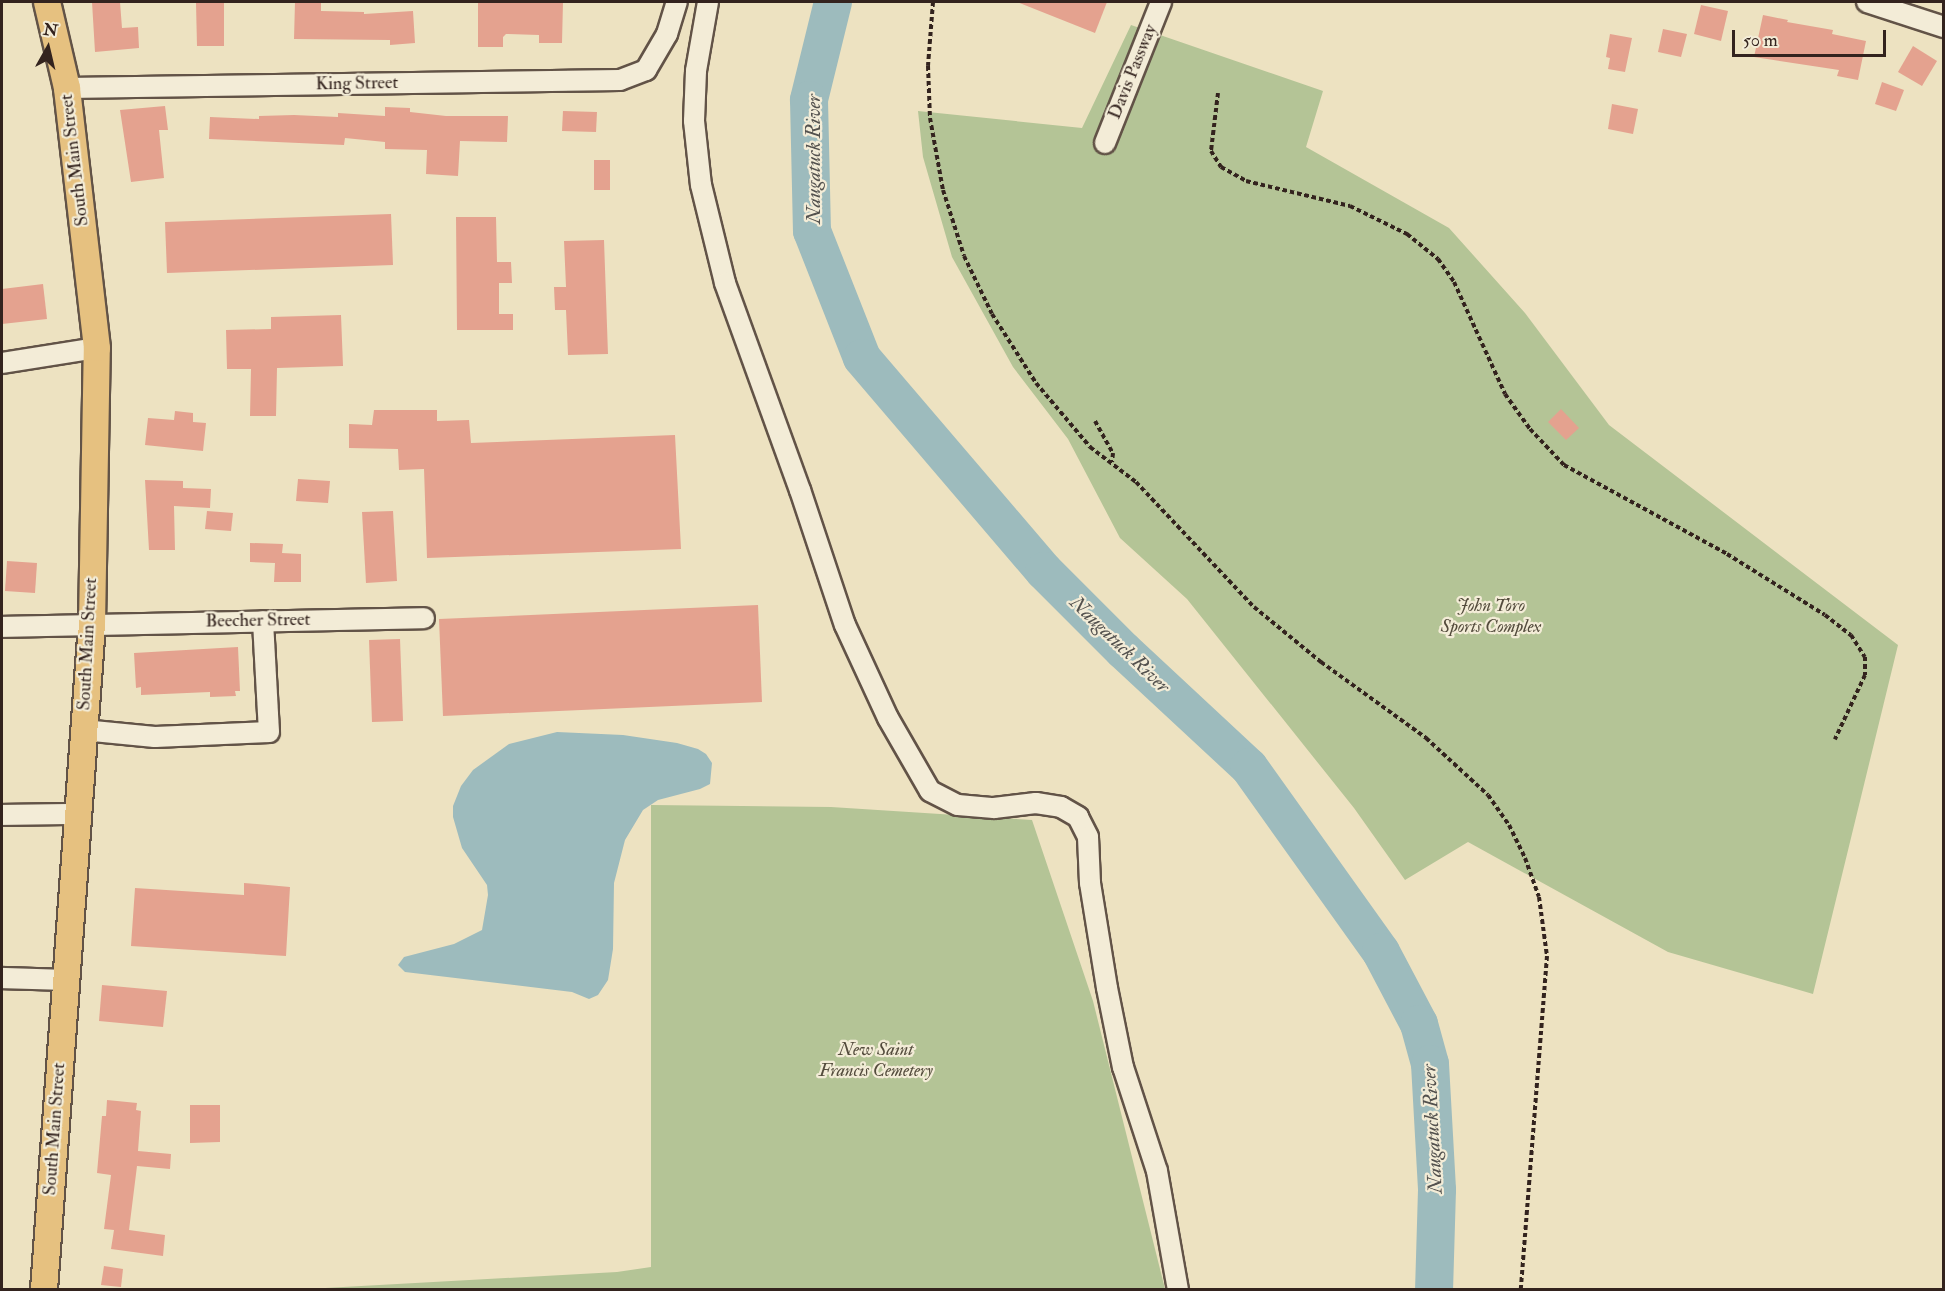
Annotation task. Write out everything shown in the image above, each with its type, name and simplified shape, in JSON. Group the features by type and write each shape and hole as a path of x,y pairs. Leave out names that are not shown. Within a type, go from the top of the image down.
{"main road":[{"name":"South Main Street","path":"44,1290 76,813 92,624 97,348 67,88 47,2"}],"street":[{"name":"King Street","path":"67,88 620,80 646,70 667,34 677,2"},
{"path":"708,2 696,71 694,121 701,185 725,283 800,490 845,625 888,718 930,791 958,805 994,808 1036,803 1061,807 1078,817 1088,837 1090,883 1123,1067 1157,1172 1171,1239 1178,1290"},
{"name":"Davis Passway","path":"1105,143 1161,2"},
{"path":"1867,2 1944,27"},
{"path":"2,363 97,348"},
{"name":"Beecher Street","path":"2,627 424,618"},
{"path":"83,730 155,737 269,732 263,621"},
{"path":"2,815 76,813"},
{"path":"2,978 65,981"}],"path":[{"path":"933,2 928,66 930,118 943,190 964,256 992,315 1036,383 1090,447 1112,462 1143,489 1254,608 1321,662 1426,738 1488,795 1509,825 1525,858 1539,897 1547,956 1521,1290"},
{"path":"1218,93 1210,151 1221,167 1246,181 1350,206 1407,234 1438,259 1454,282 1506,394 1530,429 1564,465 1727,554 1826,615 1851,635 1865,657 1865,675 1835,739"},
{"path":"1095,421 1113,453 1112,462"}],"green space":[{"name":"John Toro Sports Complex","path":"1131,25 1323,91 1306,147 1449,228 1525,313 1609,425 1898,645 1813,994 1668,952 1468,842 1405,880 1354,808 1187,599 1120,538 1068,439 1013,367 952,257 923,157 918,111 1082,128"},
{"name":"New Saint Francis Cemetery","path":"651,805 831,807 1032,820 1093,1001 1165,1289 307,1289 617,1272 651,1267"}],"water":[{"path":"557,732 623,735 677,743 698,749 706,754 712,763 710,784 700,789 658,800 643,810 625,840 614,883 613,949 608,980 598,995 589,999 572,992 405,972 398,965 404,957 454,944 482,930 488,895 487,885 462,848 453,817 453,806 461,786 473,770 509,744"}],"building":[{"path":"92,2 120,2 122,28 138,27 139,48 95,52"},
{"path":"224,2 224,46 197,46 196,3"},
{"path":"295,2 321,3 321,11 364,12 364,14 413,11 415,43 390,45 390,40 294,39"},
{"path":"478,2 563,2 562,43 539,43 539,35 506,34 503,37 503,47 478,47"},
{"path":"1017,2 1107,2 1095,33"},
{"path":"1701,5 1728,11 1721,41 1694,34"},
{"path":"1763,15 1788,20 1787,22 1833,30 1832,34 1866,41 1858,80 1837,76 1839,70 1754,57"},
{"path":"1663,29 1687,34 1681,57 1658,52"},
{"path":"1610,34 1632,38 1625,72 1608,69 1610,58 1606,57"},
{"path":"1913,46 1937,61 1922,86 1898,72"},
{"path":"1882,82 1904,90 1896,111 1875,104"},
{"path":"1612,104 1638,109 1633,134 1608,129"},
{"path":"165,106 168,130 159,130 164,178 131,182 120,110"},
{"path":"385,107 410,108 410,112 446,116 508,116 507,142 460,141 458,176 426,174 427,150 385,149 385,142 345,138 344,145 209,139 210,117 259,119 259,116 294,115 338,117 338,113 385,116"},
{"path":"563,111 597,112 596,132 562,131"},
{"path":"594,160 610,160 610,190 594,190"},
{"path":"391,214 393,265 167,273 165,222"},
{"path":"456,217 496,217 497,262 511,262 512,283 499,283 499,314 513,314 513,330 457,330"},
{"path":"604,240 608,354 568,355 566,310 555,310 554,287 566,287 564,241"},
{"path":"43,284 47,319 2,324 2,289"},
{"path":"341,315 343,366 277,368 276,416 250,416 251,369 227,369 226,330 271,329 271,317"},
{"path":"1561,409 1579,428 1566,440 1548,422"},
{"path":"374,410 437,410 437,421 469,420 471,443 675,435 681,549 427,558 424,469 399,470 398,449 349,448 349,424 372,425"},
{"path":"175,411 193,413 193,422 206,423 203,451 145,445 148,418 174,420"},
{"path":"298,479 330,481 328,503 296,501"},
{"path":"145,480 183,481 183,488 211,489 210,508 174,506 175,550 149,550"},
{"path":"207,511 233,513 231,531 205,529"},
{"path":"393,511 397,581 366,583 362,512"},
{"path":"250,543 283,544 282,553 301,554 301,582 274,582 275,563 250,562"},
{"path":"7,561 37,563 35,593 5,591"},
{"path":"758,605 762,702 443,716 439,619"},
{"path":"400,639 403,721 372,722 369,640"},
{"path":"238,647 240,691 235,691 236,696 210,697 210,692 141,695 141,687 136,688 134,653"},
{"path":"244,883 290,887 286,956 131,946 135,888 244,895"},
{"path":"102,985 167,991 163,1027 99,1021"},
{"path":"107,1100 137,1103 136,1110 141,1111 138,1151 171,1154 170,1169 137,1166 129,1230 165,1235 163,1256 111,1249 114,1230 104,1229 111,1175 97,1173 102,1116 106,1116"},
{"path":"190,1105 220,1105 220,1142 190,1143"},
{"path":"104,1266 123,1269 121,1287 101,1285"}],"waterway":[{"name":"Naugatuck River","path":"833,2 809,100 812,231 862,358 1044,571 1123,650 1249,767 1381,952 1419,1024 1430,1064 1437,1190 1434,1290"}]}
